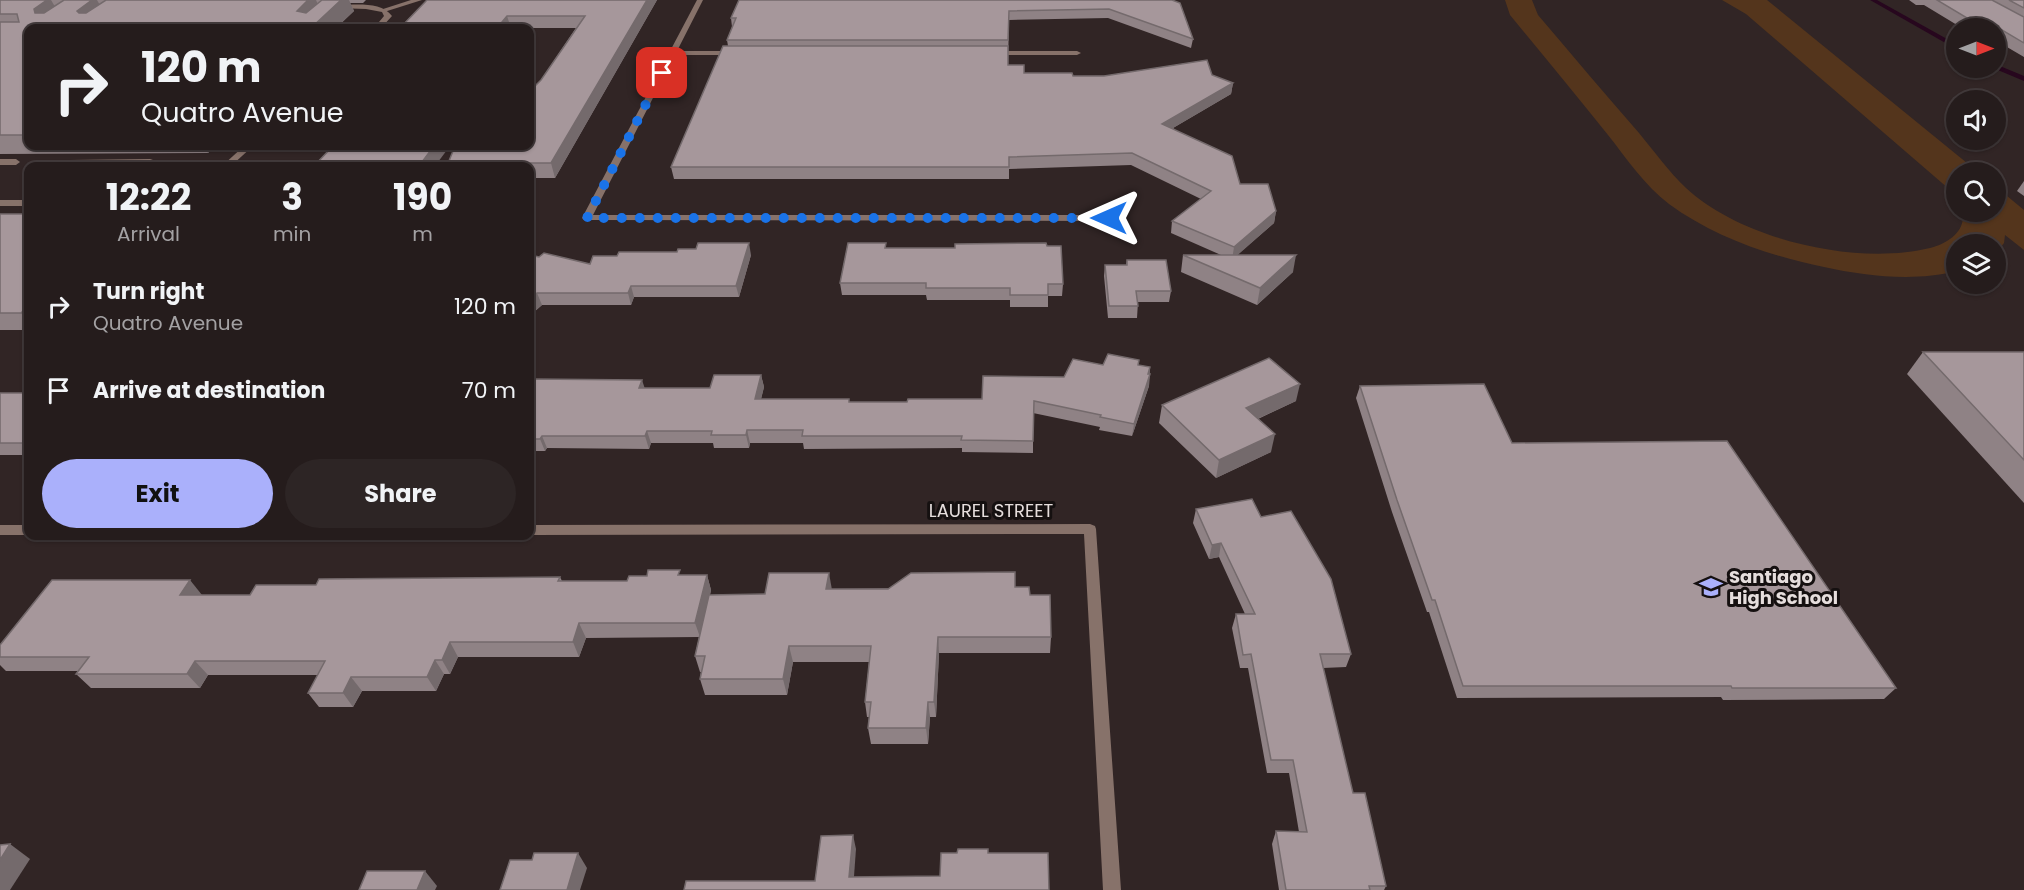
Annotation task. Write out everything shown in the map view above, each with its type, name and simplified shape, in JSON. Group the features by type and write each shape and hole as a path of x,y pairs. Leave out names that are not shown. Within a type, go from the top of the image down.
{"street":[{"path":"332,7 366,7 384,10 419,0"},
{"path":"700,0 587,218 1109,218"},
{"path":"381,24 388,16 384,10"},
{"path":"673,53 744,53"},
{"path":"982,53 1077,53"},
{"path":"231,162 244,150"},
{"path":"0,162 16,162"},
{"path":"0,203 24,203"},
{"name":"LAUREL STREET","path":"534,530 1090,529 1112,890"},
{"path":"0,531 24,530"}],"shaded area":[{"path":"1505,0 1532,0 1538,15 1686,188 1737,222 1769,235 1835,251 1869,254 1901,253 1930,248 1946,242 1946,273 1907,277 1840,270 1743,244 1686,216 1660,197 1644,181 1510,15"},
{"path":"1722,0 1767,0 1946,146 1946,150 1951,150 1966,162 1946,162 1946,186 1746,14"},
{"path":"2006,195 2024,210 2024,250 2006,234 1956,234 1962,222 2006,222"}],"building":[{"path":"0,0 47,0 34,9 35,13 44,13 64,0 92,0 77,11 86,13 106,0 308,0 297,11 306,13 322,0 341,0 315,24 24,24 24,135 0,135 0,22 19,22 17,14 0,14"},
{"path":"427,0 647,0 551,163 449,162 453,150 534,150 534,86 541,80 585,16 507,16 500,24 404,24"},
{"path":"739,0 1172,0 1180,3 1193,39 1109,9 1009,11 1008,40 727,40 736,18 731,18"},
{"path":"1937,0 1992,0 2024,17 2024,43 2006,32 2006,18 1967,18"},
{"path":"2009,0 2024,0 2024,8"},
{"path":"723,46 1008,46 1008,65 1024,65 1024,73 1072,73 1073,76 1104,76 1207,60 1212,75 1233,83 1162,124 1232,156 1240,184 1268,184 1276,211 1234,247 1172,221 1211,191 1132,153 1009,157 1009,167 671,167"},
{"path":"329,150 431,150 422,162 318,162"},
{"path":"0,214 24,214 24,310 21,313 0,313"},
{"path":"698,243 749,243 736,286 631,286 628,293 537,293 534,296 534,256 539,257 544,253 590,264 593,256 617,256 619,252 677,252 678,249 696,249"},
{"path":"848,243 886,243 885,248 955,248 955,244 1046,243 1047,246 1061,246 1063,284 1048,284 1048,295 1010,295 1010,288 926,288 926,283 840,283"},
{"path":"1183,255 1296,255 1260,288"},
{"path":"1127,260 1166,260 1171,291 1136,291 1138,306 1109,306 1105,265 1127,265"},
{"path":"1923,352 2024,352 2024,460"},
{"path":"1108,354 1139,360 1138,365 1150,367 1148,374 1150,374 1134,424 1034,401 1033,441 961,440 962,436 802,436 803,430 747,430 746,435 711,435 712,431 647,431 645,436 542,436 540,439 534,439 534,379 642,380 639,388 710,388 714,375 761,375 755,399 849,399 849,402 907,402 908,399 982,399 983,376 1064,377 1073,359 1103,365"},
{"path":"1269,358 1300,384 1246,408 1275,434 1219,460 1162,405"},
{"path":"1484,384 1512,443 1727,441 1896,688 1463,686 1435,600 1432,600 1397,500 1360,386"},
{"path":"0,393 24,393 24,443 0,443"},
{"path":"1252,499 1261,517 1291,511 1331,579 1351,654 1320,654 1353,793 1365,793 1386,886 1369,886 1370,890 1286,890 1276,831 1307,832 1293,760 1271,760 1251,654 1243,655 1236,614 1255,614 1221,543 1212,545 1196,509"},
{"path":"648,570 680,570 678,575 707,575 695,623 579,623 573,642 450,642 442,660 435,660 427,677 351,677 343,693 308,693 325,661 195,661 187,674 76,674 89,657 0,657 0,645 52,580 190,580 180,595 250,595 256,585 316,585 319,579 560,577 558,581 627,581 629,576 647,576"},
{"path":"1015,572 1015,587 1029,587 1030,595 1050,595 1051,637 938,637 934,702 928,702 926,728 868,728 871,702 865,702 871,646 789,646 783,679 700,679 705,656 695,656 709,595 765,594 769,573 829,573 826,589 888,589 911,573"},
{"path":"853,835 849,877 940,876 941,853 957,853 958,849 988,849 988,853 1048,853 1049,890 684,890 686,881 815,881 821,836"},
{"path":"10,844 0,860 0,845"},
{"path":"534,853 578,853 567,890 500,890 510,860 532,860"},
{"path":"367,871 425,871 417,890 359,890"}],"waterway":[{"path":"1873,0 1946,41"},
{"path":"2006,71 2024,79"}],"place":[{"name":"Santiago High School","path":"1711,587"}],"route":[{"path":"662,73 587,218 1109,218"}]}
